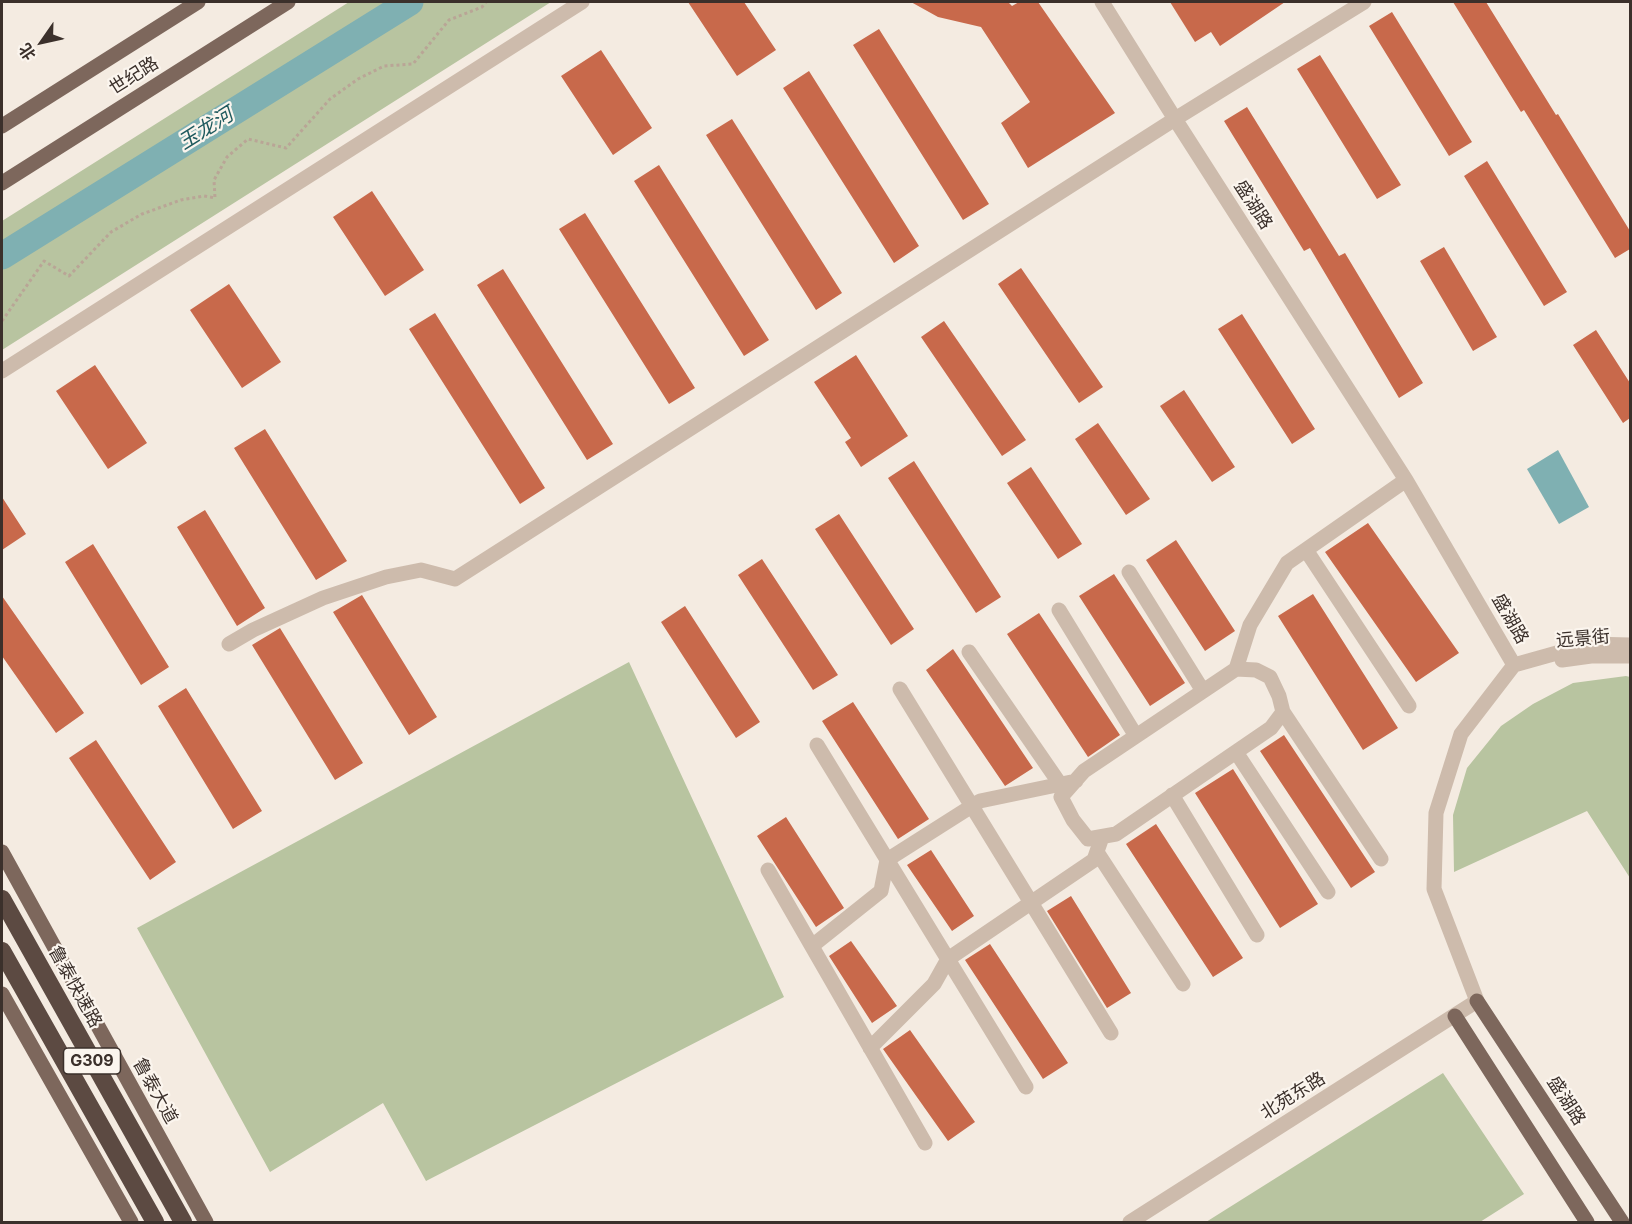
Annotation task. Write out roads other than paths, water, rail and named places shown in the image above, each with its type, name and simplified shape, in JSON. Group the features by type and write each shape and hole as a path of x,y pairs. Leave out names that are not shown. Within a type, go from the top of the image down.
{"highway":[{"name":"鲁泰快速路","path":"2,899 183,1222"},
{"name":"G309","path":"2,951 155,1222"}],"main road":[{"name":"世纪路","path":"2,126 198,2"},
{"name":"世纪路","path":"2,183 288,2"},
{"name":"鲁泰大道","path":"2,852 206,1222"},
{"path":"2,994 131,1222"},
{"name":"盛湖路","path":"1477,1001 1622,1222"},
{"path":"1455,1016 1587,1222"}],"street":[{"path":"2,371 582,2"},
{"name":"盛湖路","path":"1102,2 1406,480 1514,664 1461,734 1436,813 1434,889 1477,1001"},
{"path":"229,644 253,630 323,598 386,577 421,570 455,579 1175,119 1364,2"},
{"path":"1236,669 1250,626 1287,563 1406,480"},
{"path":"1306,550 1409,706"},
{"path":"1129,572 1203,691"},
{"path":"1059,610 1136,736"},
{"name":"远景街","path":"1514,664 1589,644 1630,645"},
{"path":"969,652 1060,784"},
{"name":"远景街","path":"1514,664 1554,662 1591,656 1630,656"},
{"path":"1283,712 1271,728 1116,834 1088,839 1073,820 1060,797 1084,771 1236,669 1256,670 1270,677 1279,696 1283,712 1381,859"},
{"path":"900,689 1111,1033"},
{"path":"817,745 1026,1087"},
{"path":"1236,752 1328,892"},
{"path":"812,945 881,891 887,860 980,801 1076,781"},
{"path":"1172,795 1257,935"},
{"path":"870,1048 934,984 948,959 1094,860 1102,837"},
{"path":"1096,852 1184,984"},
{"path":"768,870 925,1143"},
{"name":"北苑东路","path":"1130,1222 1477,1001"}],"water":[{"path":"1558,450 1589,507 1559,524 1527,469"}],"waterway":[{"name":"玉龙河","path":"2,256 410,2"}]}
